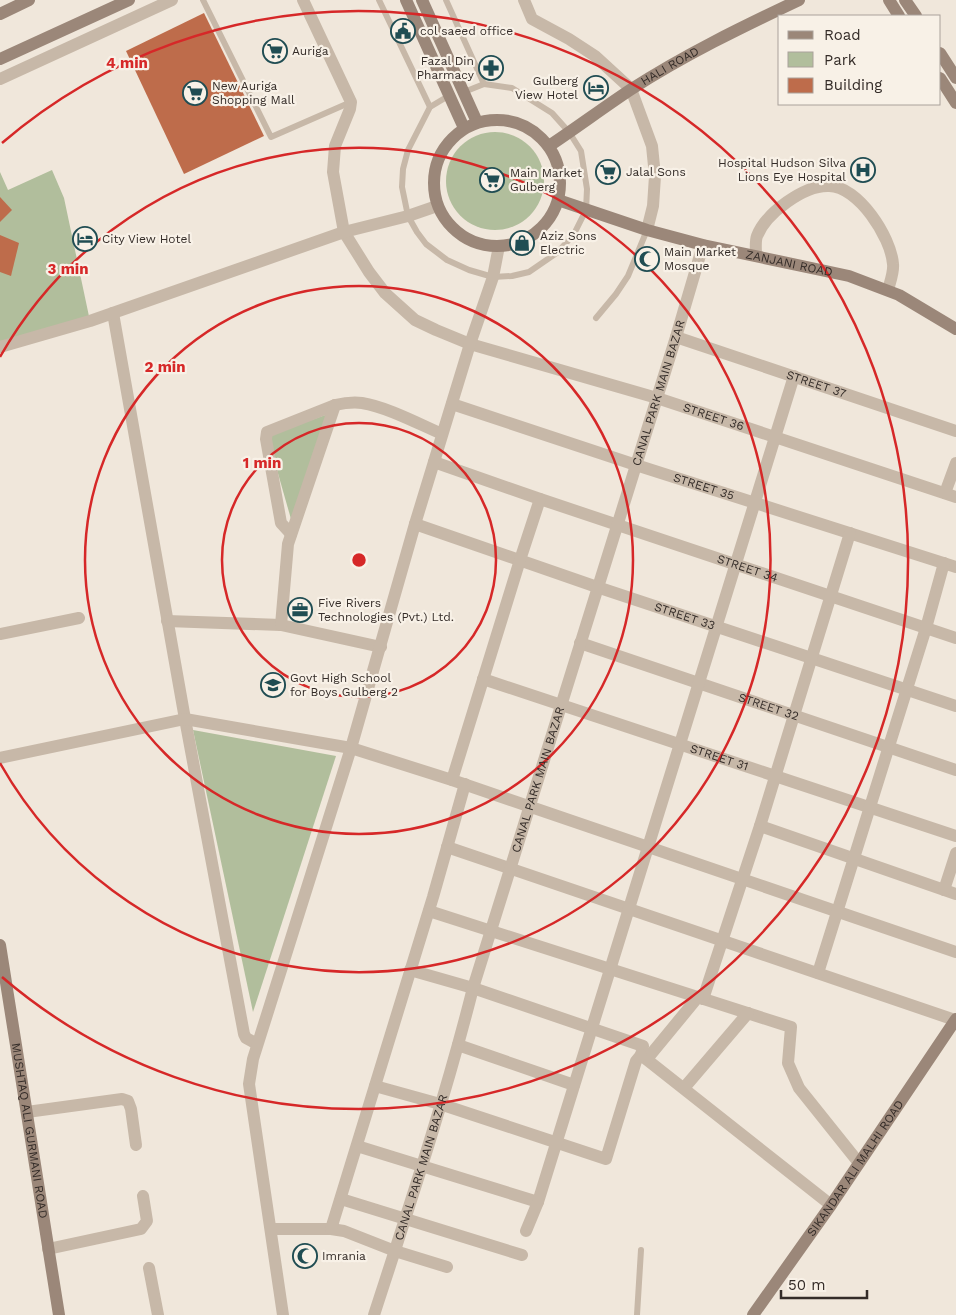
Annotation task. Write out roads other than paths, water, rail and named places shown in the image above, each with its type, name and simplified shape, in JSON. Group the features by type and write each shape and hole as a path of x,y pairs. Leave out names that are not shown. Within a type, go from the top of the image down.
{"street":[{"path":"0,14 29,0"},
{"path":"0,59 129,0"},
{"path":"0,79 172,0"},
{"path":"302,0 351,102 335,146 333,172 344,232"},
{"path":"406,0 464,128"},
{"path":"422,0 477,122"},
{"path":"524,0 532,18 595,56 631,89 652,146 654,169 653,206 647,230"},
{"name":"HALI ROAD","path":"549,146 631,89 744,26 799,0"},
{"path":"889,0 898,15"},
{"path":"905,0 915,15"},
{"path":"941,55 956,78"},
{"path":"941,80 956,103"},
{"path":"493,119 509,120 538,134 549,146 560,178 558,200 553,213 545,224 525,240 499,246 480,244 462,236 447,223 437,206 433,176 436,162 447,143 464,128 477,122 493,119"},
{"path":"756,255 756,237 769,217 789,201 808,190 830,186 849,192 862,204 879,226 890,248 894,265 888,290"},
{"name":"ZANJANI ROAD","path":"558,200 647,230 703,245 849,276 888,290 956,329"},
{"path":"0,347 113,313 344,232 408,216 437,206"},
{"name":"STREET 36","path":"344,232 385,293 415,320 436,330 470,344 657,398 951,495"},
{"name":"CANAL PARK MAIN BAZAR","path":"374,1315 406,1220 473,988 703,245"},
{"path":"283,1315 249,1084 252,1059 351,748 414,524 493,276 499,246"},
{"path":"113,313 184,719 244,1034 246,1038 258,1044"},
{"name":"STREET 37","path":"676,337 956,431"},
{"path":"526,1231 538,1202 794,376"},
{"path":"291,534 283,527 279,516 266,432 335,405 362,403 442,434"},
{"name":"STREET 35","path":"452,404 950,565"},
{"path":"281,625 286,552 335,405"},
{"name":"STREET 34","path":"434,462 956,638"},
{"path":"951,495 956,463"},
{"path":"452,780 540,499"},
{"name":"STREET 33","path":"414,524 716,627 956,706"},
{"path":"375,1086 440,1104 606,1159 636,1061 644,1057 701,998 760,826 850,533"},
{"path":"818,973 926,628 950,565"},
{"path":"0,634 79,618"},
{"path":"167,620 281,625 380,647"},
{"name":"STREET 32","path":"580,643 956,770"},
{"name":"STREET 31","path":"483,679 956,836"},
{"path":"0,758 184,719 351,748 465,784 529,808 956,952"},
{"path":"331,1229 429,911 465,784"},
{"path":"760,826 950,892 956,853"},
{"path":"446,848 510,868 956,1020"},
{"path":"429,911 791,1027 788,1063 799,1088 859,1163"},
{"name":"MUSHTAQ ALI GURMANI ROAD","path":"0,945 59,1315"},
{"path":"410,970 473,988 643,1046 644,1057 831,1204"},
{"path":"684,1088 748,1013"},
{"name":"SIKANDAR ALI MALHI ROAD","path":"753,1315 956,1020"},
{"path":"458,1045 574,1086"},
{"path":"27,1112 122,1099 128,1101 131,1109 136,1145"},
{"path":"357,1146 538,1202"},
{"path":"48,1248 141,1229 146,1221 143,1196"},
{"path":"341,1199 522,1255"},
{"path":"271,1229 331,1229 344,1231 395,1251 447,1267"},
{"path":"149,1268 158,1315"}],"lane":[{"path":"203,0 271,137 351,102"},
{"path":"380,0 430,107"},
{"path":"446,0 484,84"},
{"path":"450,95 430,107 408,150 403,169 403,199 408,216 426,244 447,260 469,270 493,276 512,276 529,272 558,252 574,234 586,210 587,189 581,152 569,132 552,112 512,88 484,84 464,92"},
{"path":"596,318 628,276 647,230"},
{"path":"637,1315 641,1250"}],"place":[{"name":"col saeed office","path":"403,31"},
{"name":"Auriga","path":"275,51"},
{"name":"Fazal Din Pharmacy","path":"491,68"},
{"name":"Gulberg View Hotel","path":"596,88"},
{"name":"New Auriga Shopping Mall","path":"195,93"},
{"name":"Hospital Hudson Silva Lions Eye Hospital","path":"863,170"},
{"name":"Jalal Sons","path":"608,172"},
{"name":"Main Market Gulberg","path":"492,180"},
{"name":"City View Hotel","path":"85,239"},
{"name":"Aziz Sons Electric","path":"522,243"},
{"name":"Main Market Mosque","path":"647,259"},
{"name":"Five Rivers Technologies (Pvt.) Ltd.","path":"300,610"},
{"name":"Govt High School for Boys Gulberg 2","path":"273,685"},
{"name":"Imrania","path":"305,1256"}]}
